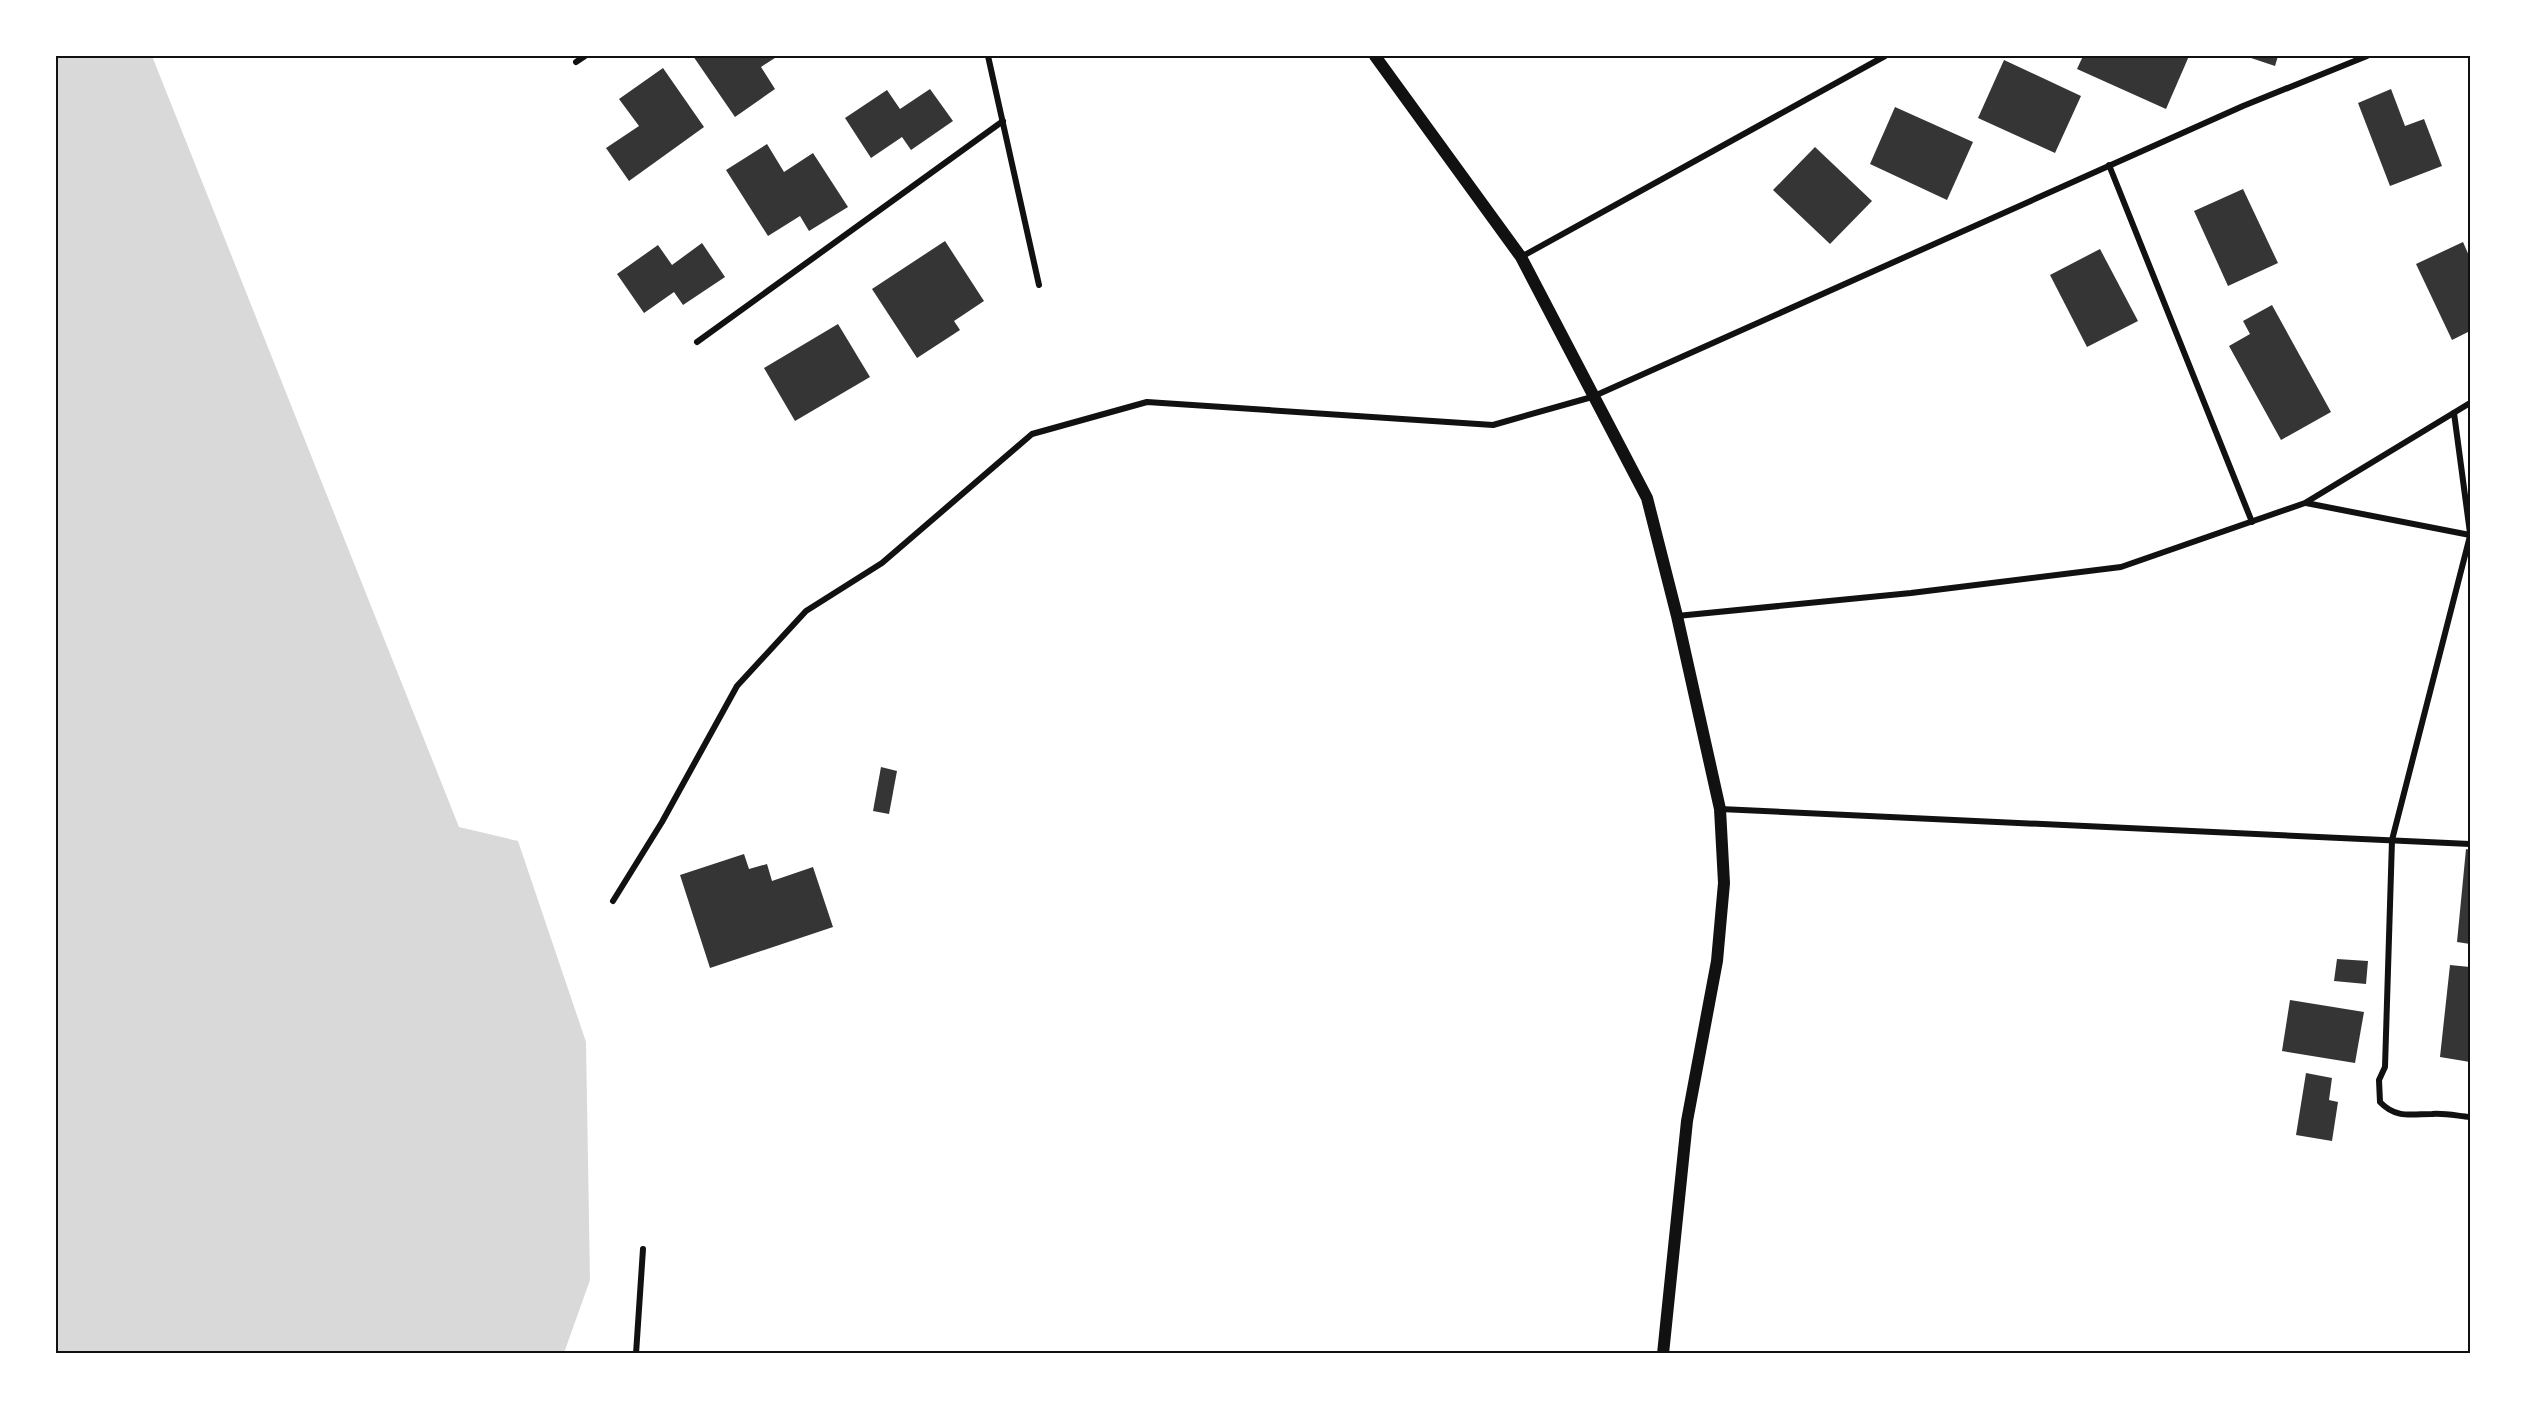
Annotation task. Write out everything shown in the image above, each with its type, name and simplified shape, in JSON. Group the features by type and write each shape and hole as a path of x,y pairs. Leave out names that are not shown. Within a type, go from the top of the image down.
{"main road":[{"path":"1375,56 1521,256 1592,397 1647,498 1677,616 1720,809 1724,883 1717,961 1687,1121 1662,1353"}],"street":[{"path":"576,62 585,56"},
{"path":"988,56 1039,285"},
{"path":"1521,256 1885,56"},
{"path":"613,901 662,822 737,686 806,611 882,563 1032,434 1147,402 1493,425 1592,397 2243,106 2367,56"},
{"path":"698,342 1003,122"},
{"path":"2109,165 2252,522"},
{"path":"1677,616 1911,593 2121,567 2305,503 2470,403"},
{"path":"2454,413 2470,535 2392,840 2385,1066 2379,1080 2380,1102 2388,1111 2412,1117 2433,1113 2470,1117"},
{"path":"2305,503 2470,535"},
{"path":"1720,809 2470,844"},
{"path":"636,1353 643,1249"}],"shaded area":[{"path":"56,56 152,56 459,827 518,841 586,1042 590,1280 564,1353 56,1353"}],"building":[{"path":"693,56 778,56 761,67 775,89 735,117"},
{"path":"2083,56 2189,56 2166,109 2077,69"},
{"path":"2245,56 2278,56 2275,66"},
{"path":"2004,60 2081,96 2055,153 1978,118"},
{"path":"663,68 704,127 629,181 606,148 639,126 619,99"},
{"path":"930,89 953,121 911,150 902,137 871,158 845,118 887,90 900,109"},
{"path":"2391,89 2405,126 2424,119 2442,166 2390,186 2358,103"},
{"path":"1895,107 1973,142 1947,200 1870,164"},
{"path":"767,144 784,172 813,153 848,207 809,231 800,216 768,236 726,170"},
{"path":"1815,147 1872,201 1830,244 1773,190"},
{"path":"2243,189 2278,263 2228,286 2194,211"},
{"path":"945,241 984,301 954,321 960,330 917,358 872,289"},
{"path":"2463,242 2470,258 2470,331 2452,340 2416,264"},
{"path":"702,243 725,277 683,305 674,292 644,313 617,274 658,245 672,265"},
{"path":"2100,249 2138,321 2087,347 2050,275"},
{"path":"2272,305 2331,412 2281,440 2229,346 2250,334 2243,321"},
{"path":"838,324 870,377 795,421 764,368"},
{"path":"881,767 897,771 889,814 873,811"},
{"path":"2466,849 2470,850 2470,944 2457,942"},
{"path":"744,854 749,869 767,864 772,881 813,867 833,927 710,968 680,875"},
{"path":"2337,959 2368,961 2366,984 2334,981"},
{"path":"2450,965 2470,967 2470,1062 2440,1057"},
{"path":"2290,1000 2364,1012 2355,1063 2282,1051"},
{"path":"2306,1073 2332,1078 2329,1100 2338,1102 2332,1141 2296,1135"}]}
